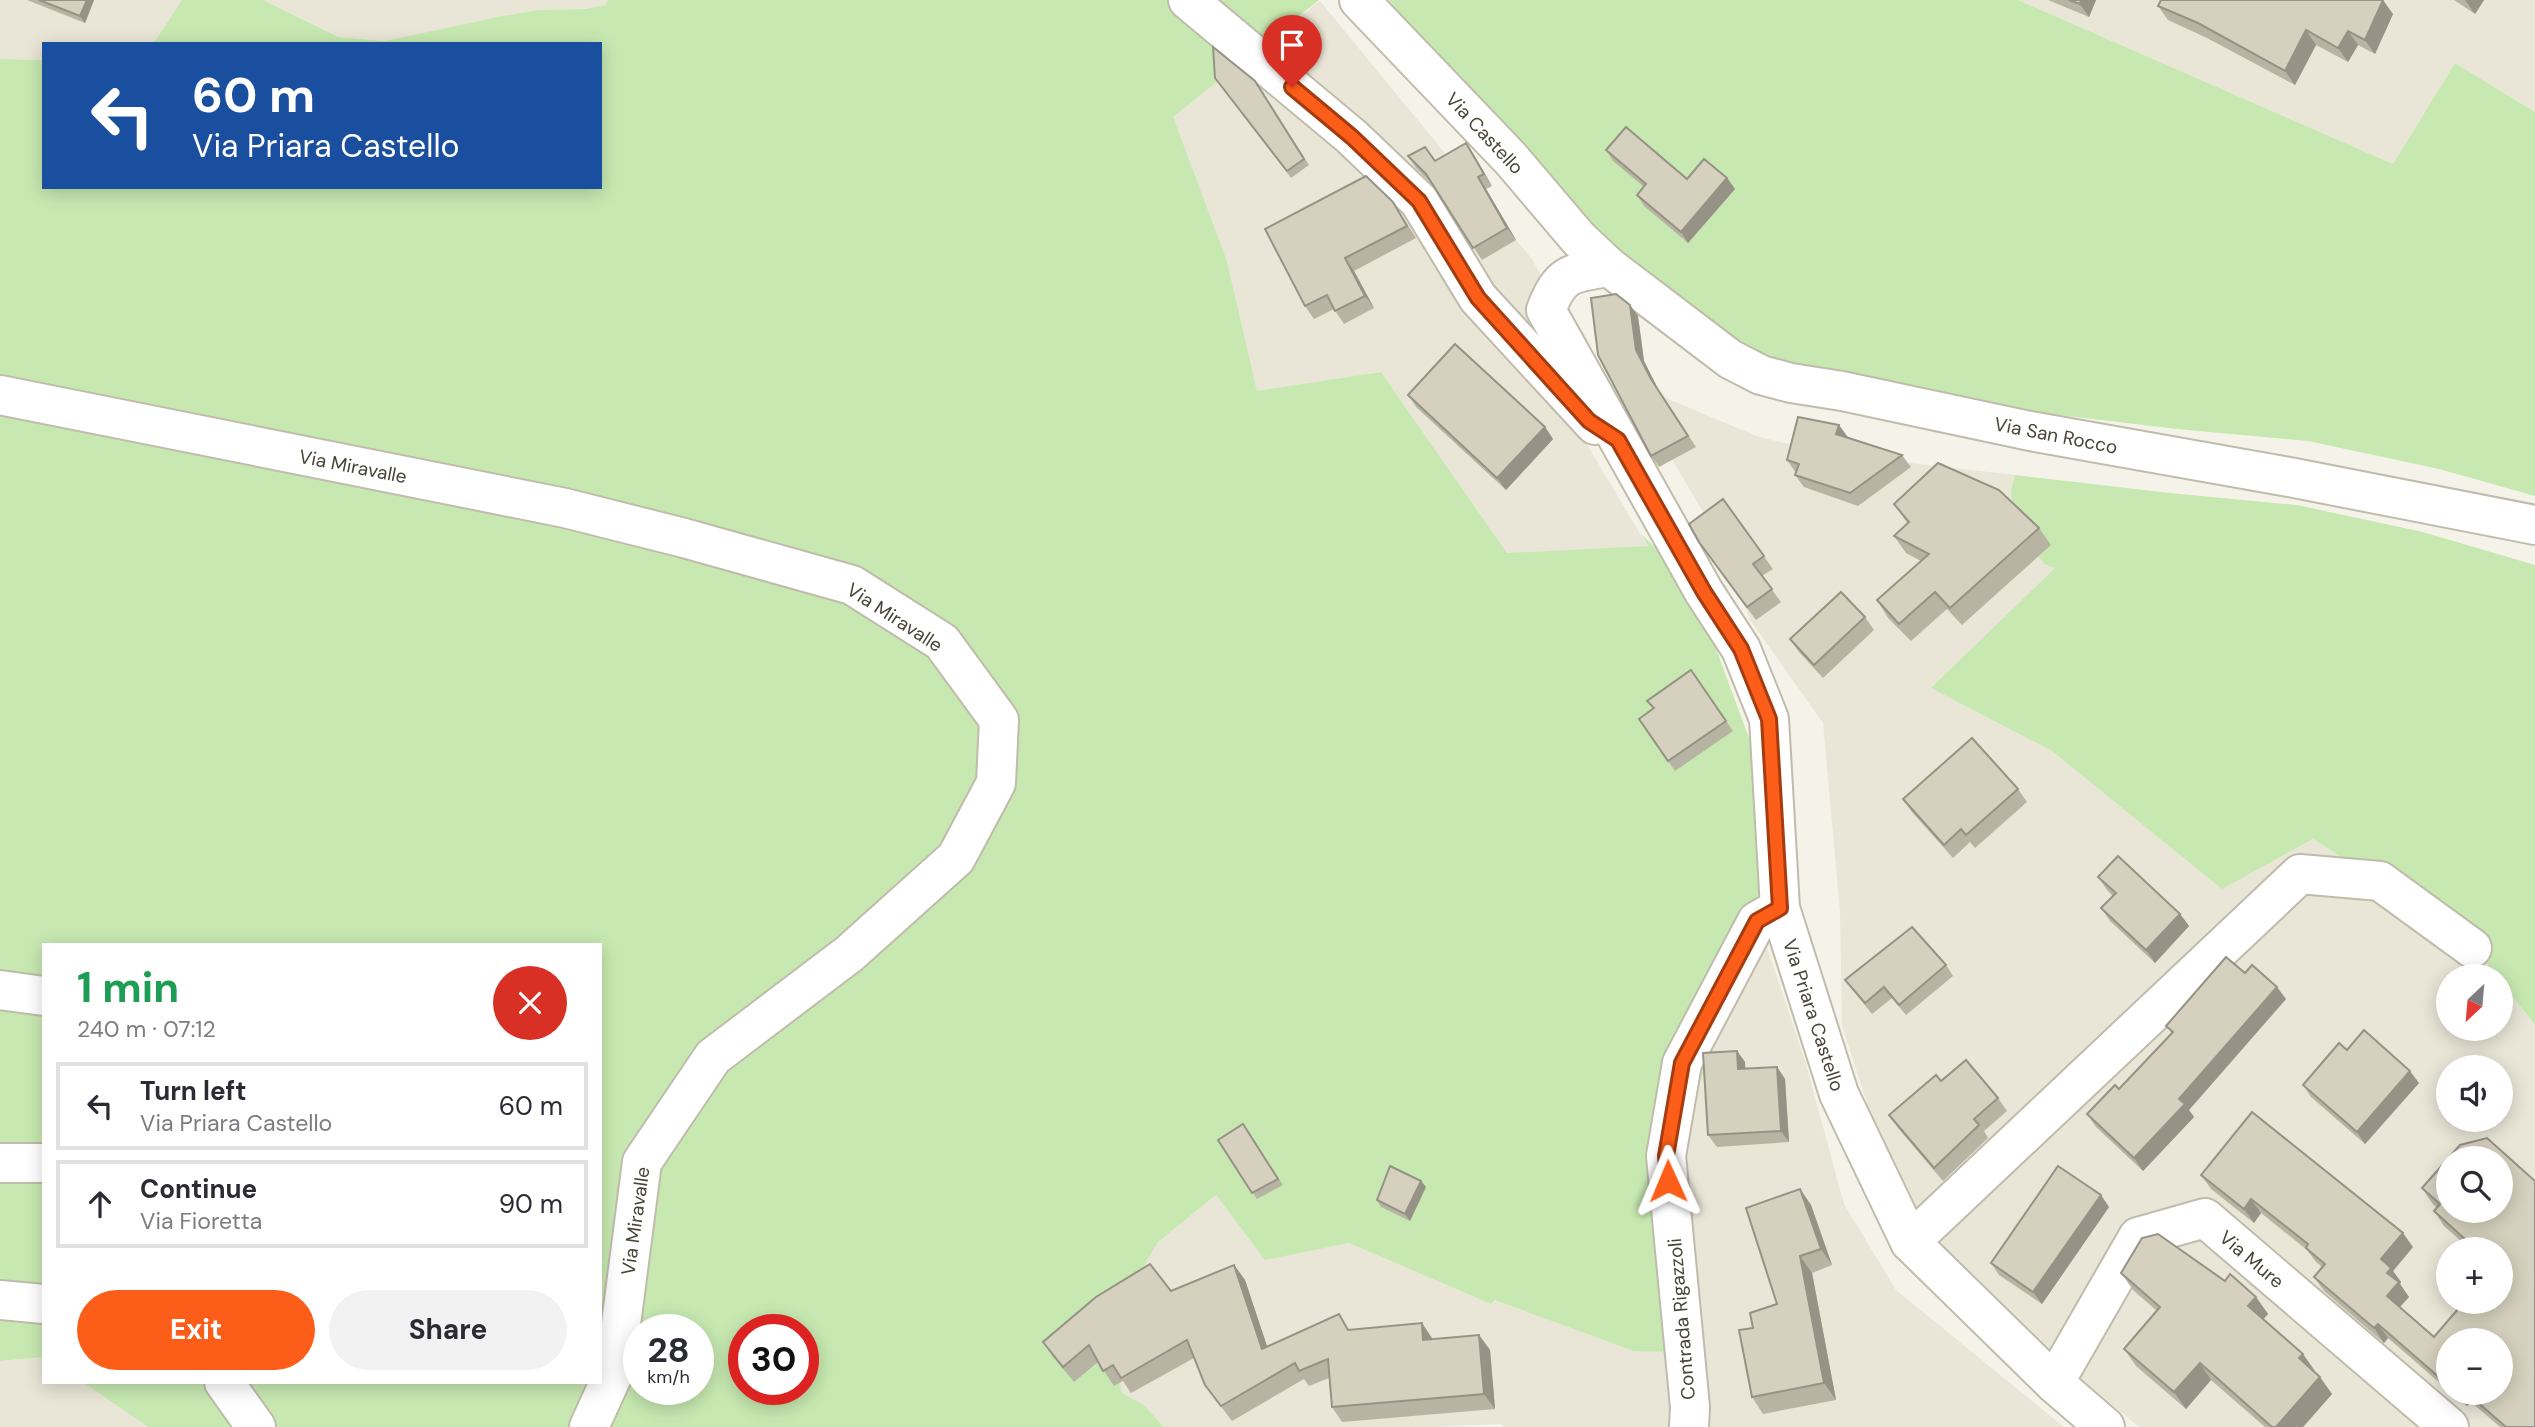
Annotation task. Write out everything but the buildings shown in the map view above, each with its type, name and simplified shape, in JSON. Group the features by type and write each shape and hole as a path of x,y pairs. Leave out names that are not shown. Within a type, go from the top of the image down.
{"street":[{"path":"1188,0 1352,137 1419,201 1478,298 1589,421 1618,440"},
{"name":"Via Castello","path":"1359,0 1511,159 1579,239 1609,267"},
{"name":"Via Priara Castello","path":"1609,267 1573,272 1555,289 1546,310 1704,592 1741,649 1769,719 1780,908 1839,1094 1910,1242 2054,1383 2105,1427"},
{"name":"Via San Rocco","path":"1609,267 1730,359 1761,375 2030,431 2535,525"},
{"name":"Via Miravalle","path":"0,395 565,508 852,585 942,642 999,720 996,783 956,858 849,954 713,1057 642,1162 615,1370 589,1427"},
{"path":"1910,1242 2300,874 2380,881 2472,948"},
{"name":"Contrada Rigazzoli","path":"1689,1427 1690,1407 1666,1156 1682,1063 1757,921 1780,908"},
{"path":"0,990 42,996"},
{"path":"0,1163 42,1163"},
{"name":"Via Mure","path":"2054,1383 2138,1237 2205,1218 2449,1427"},
{"path":"0,1300 42,1304"},
{"path":"225,1384 256,1427"}],"shaded area":[{"path":"0,0 182,0 154,42 42,42 42,60 0,59"},
{"path":"263,0 608,0 605,5 585,9 537,10 385,41 340,37"},
{"path":"2018,0 2535,0 2535,112 2455,63 2393,164"},
{"path":"1320,1 1532,259 1564,318 1554,371 1585,441 1648,547 1507,553 1381,372 1257,392 1227,261 1172,117"},
{"path":"1630,383 1759,437 1850,456 2015,475 2011,490 2056,568 1932,688 2052,751 2222,888 2313,839 2464,935 2487,964 2436,964 2436,1041 2513,1041 2513,997 2535,1025 2535,1427 2139,1427 1991,1304 1899,1202 1842,1026 1840,912 1823,723 1750,620 1728,554 1642,409"},
{"path":"1767,947 1806,1064 1844,1204 1896,1290 2064,1427 1504,1427 1502,1424 1434,1427 1164,1427 1144,1405 1122,1393 1108,1327 1158,1242 1216,1195 1265,1259 1349,1243 1491,1304 1681,1159 1691,1104 1740,980"},
{"path":"42,1357 42,1384 85,1384 148,1427 0,1427 0,1361"}],"green space":[{"path":"182,0 263,0 339,37 385,41 537,10 585,9 605,5 608,0 1319,0 1173,117 1227,261 1257,391 1381,372 1507,553 1648,546 1641,534 1691,581 1753,749 1767,947 1740,980 1691,1105 1681,1159 1683,1352 1634,1351 1495,1300 1491,1304 1349,1243 1265,1260 1216,1195 1158,1242 1108,1327 1122,1393 1144,1405 1164,1427 148,1427 85,1384 602,1384 602,943 42,943 42,1357 0,1361 0,59 42,60 42,189 602,189 602,42 154,42"},
{"path":"1389,0 2018,0 2393,164 2455,63 2535,112 2535,496 2439,469 2308,441 2177,429 1858,391 1665,327 1621,309 1578,229"},
{"path":"2015,475 2297,505 2423,532 2535,565 2535,1025 2513,997 2513,964 2487,964 2464,935 2313,839 2222,889 2052,751 1931,688 2055,568 2044,564 2013,515 2011,490"}],"route":[{"path":"1292,87 1352,137 1419,201 1478,298 1589,421 1618,440 1704,592 1741,649 1769,719 1780,908 1757,921 1682,1063 1666,1156 1668,1181"}]}
